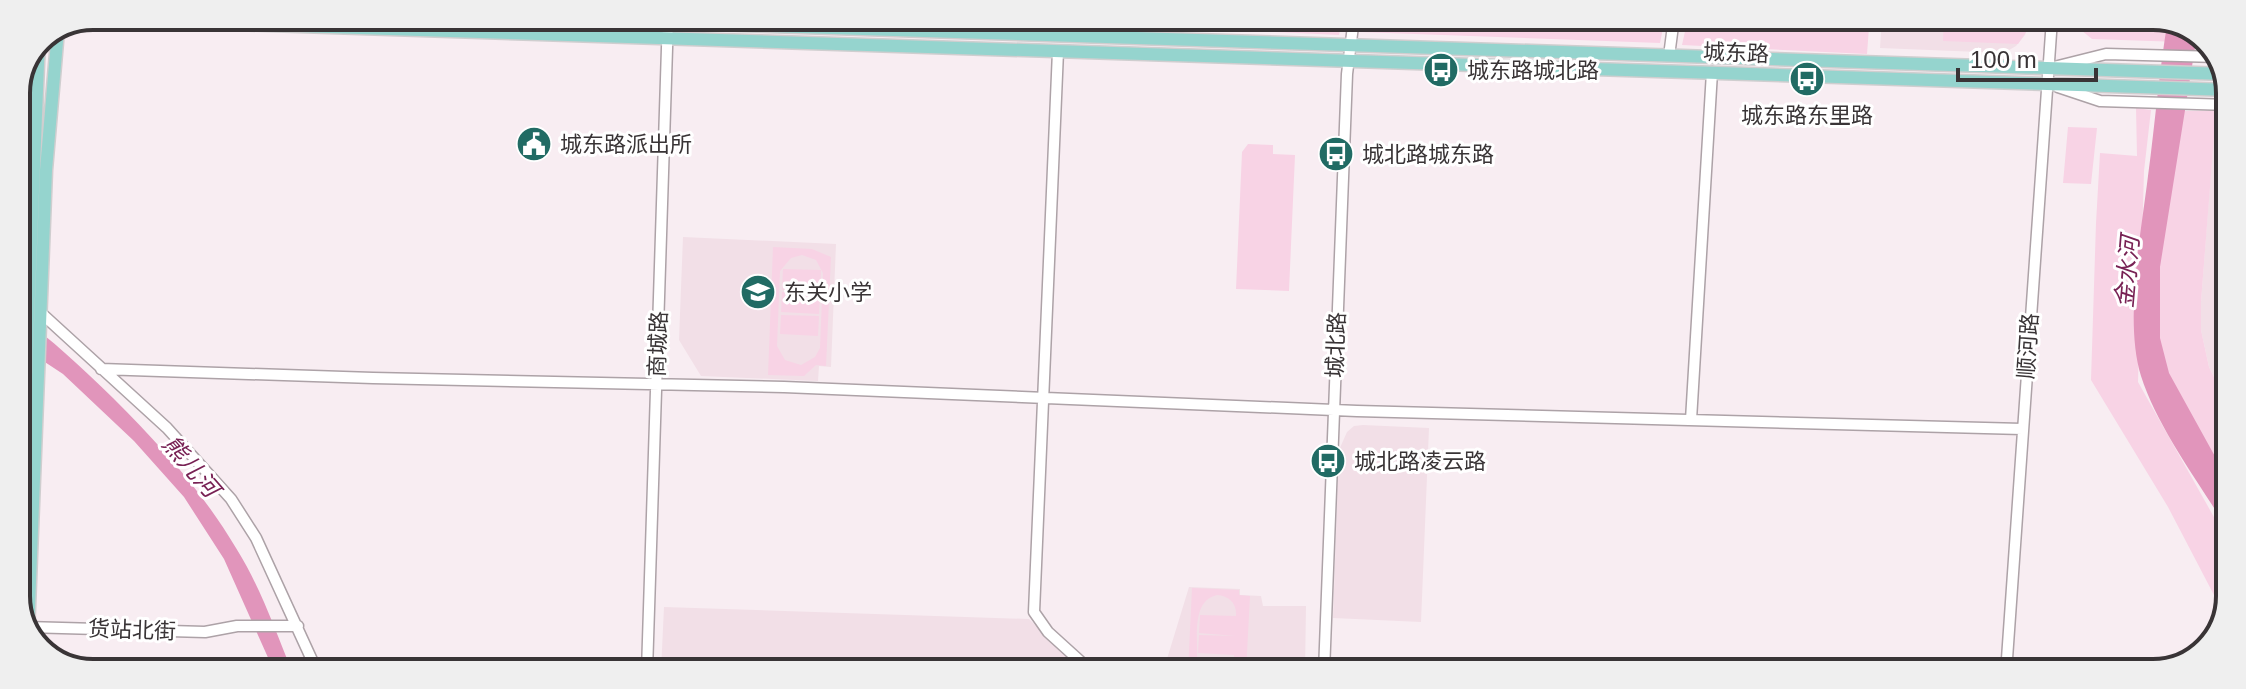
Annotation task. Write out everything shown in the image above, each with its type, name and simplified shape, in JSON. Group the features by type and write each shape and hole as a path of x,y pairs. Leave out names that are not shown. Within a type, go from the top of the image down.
{"main road":[{"name":"城东路","path":"448,30 2216,90"},
{"name":"城东路","path":"941,30 2213,74"},
{"path":"30,467 32,359 40,326 34,315 57,42"},
{"path":"30,392 39,62"}],"street":[{"name":"商城路","path":"647,659 668,30"},
{"name":"城北路","path":"1324,659 1348,60 1352,30"},
{"path":"1669,56 1672,30"},
{"name":"顺河路","path":"2007,659 2051,30"},
{"path":"1058,51 1034,612 1048,632 1078,659"},
{"path":"2048,69 2106,54 2204,57"},
{"path":"1691,420 1712,72"},
{"path":"2048,84 2100,101 2216,105"},
{"path":"34,315 167,428 231,499 256,538 312,659"},
{"path":"101,369 656,384 1334,410 2022,429"},
{"name":"货站北街","path":"40,629 205,632 237,626 298,626"}],"shaded area":[{"path":"1230,30 1340,30 1339,35"},
{"path":"1359,30 1663,30 1660,43"},
{"path":"1685,30 1869,30 1867,54 1682,45"},
{"path":"1881,30 2027,30 2016,46 2004,53 1880,48"},
{"path":"1943,30 2027,30 2018,44 1943,41"},
{"path":"2081,30 2153,30 2181,36 2190,42 2092,39"},
{"path":"2166,32 2181,36 2195,46 2160,267 2160,338 2169,373 2216,458 2216,511 2157,415 2141,376 2136,354 2136,277"},
{"path":"2136,108 2151,110 2144,171 2138,382 2216,521 2216,598 2168,507 2091,380 2100,153 2137,156"},
{"path":"2184,111 2216,111 2201,330 2209,367 2216,381 2216,460 2178,395 2166,367 2160,339 2158,274"},
{"path":"2216,118 2216,381 2209,367 2201,330"},
{"path":"2068,127 2097,128 2091,184 2063,183"},
{"path":"1248,144 1273,145 1273,154 1295,155 1289,291 1236,289 1242,152"},
{"name":"东关小学","path":"683,237 836,244 831,367 819,366 818,381 701,376 679,340"},
{"path":"773,247 812,249 831,257 826,366 816,365 804,376 768,375","holes":["802,255 816,260 823,273 820,348 815,357 801,365 785,360 777,346 780,271 791,258"]},
{"path":"783,269 821,270 820,291 782,290"},
{"path":"782,292 820,293 819,314 781,312"},
{"path":"781,315 819,316 818,336 780,334"},
{"path":"30,325 113,398 195,488 245,563 287,659 269,659 224,559 184,497 134,441 63,374 30,352"},
{"path":"1354,426 1429,428 1421,622 1333,618 1339,450 1347,432"},
{"path":"1189,587 1240,589 1240,595 1261,596 1263,606 1306,606 1305,659 1167,659"},
{"path":"1192,588 1239,590 1239,595 1250,596 1247,659 1234,659 1234,655 1198,653 1199,635 1236,636 1199,633 1200,615 1236,616 1231,601 1217,595 1203,605 1200,612 1198,622 1197,659 1189,659"},
{"path":"664,607 1029,619 1070,659 662,659"}],"place":[{"name":"城东路城北路","path":"1441,70"},
{"name":"城东路东里路","path":"1807,79"},
{"name":"城东路派出所","path":"534,144"},
{"name":"城北路城东路","path":"1336,154"},
{"name":"东关小学","path":"758,292"},
{"name":"城北路凌云路","path":"1328,461"}],"water label":[{"name":"金水河","path":"2127,272"},
{"name":"熊儿河","path":"191,466"}]}
